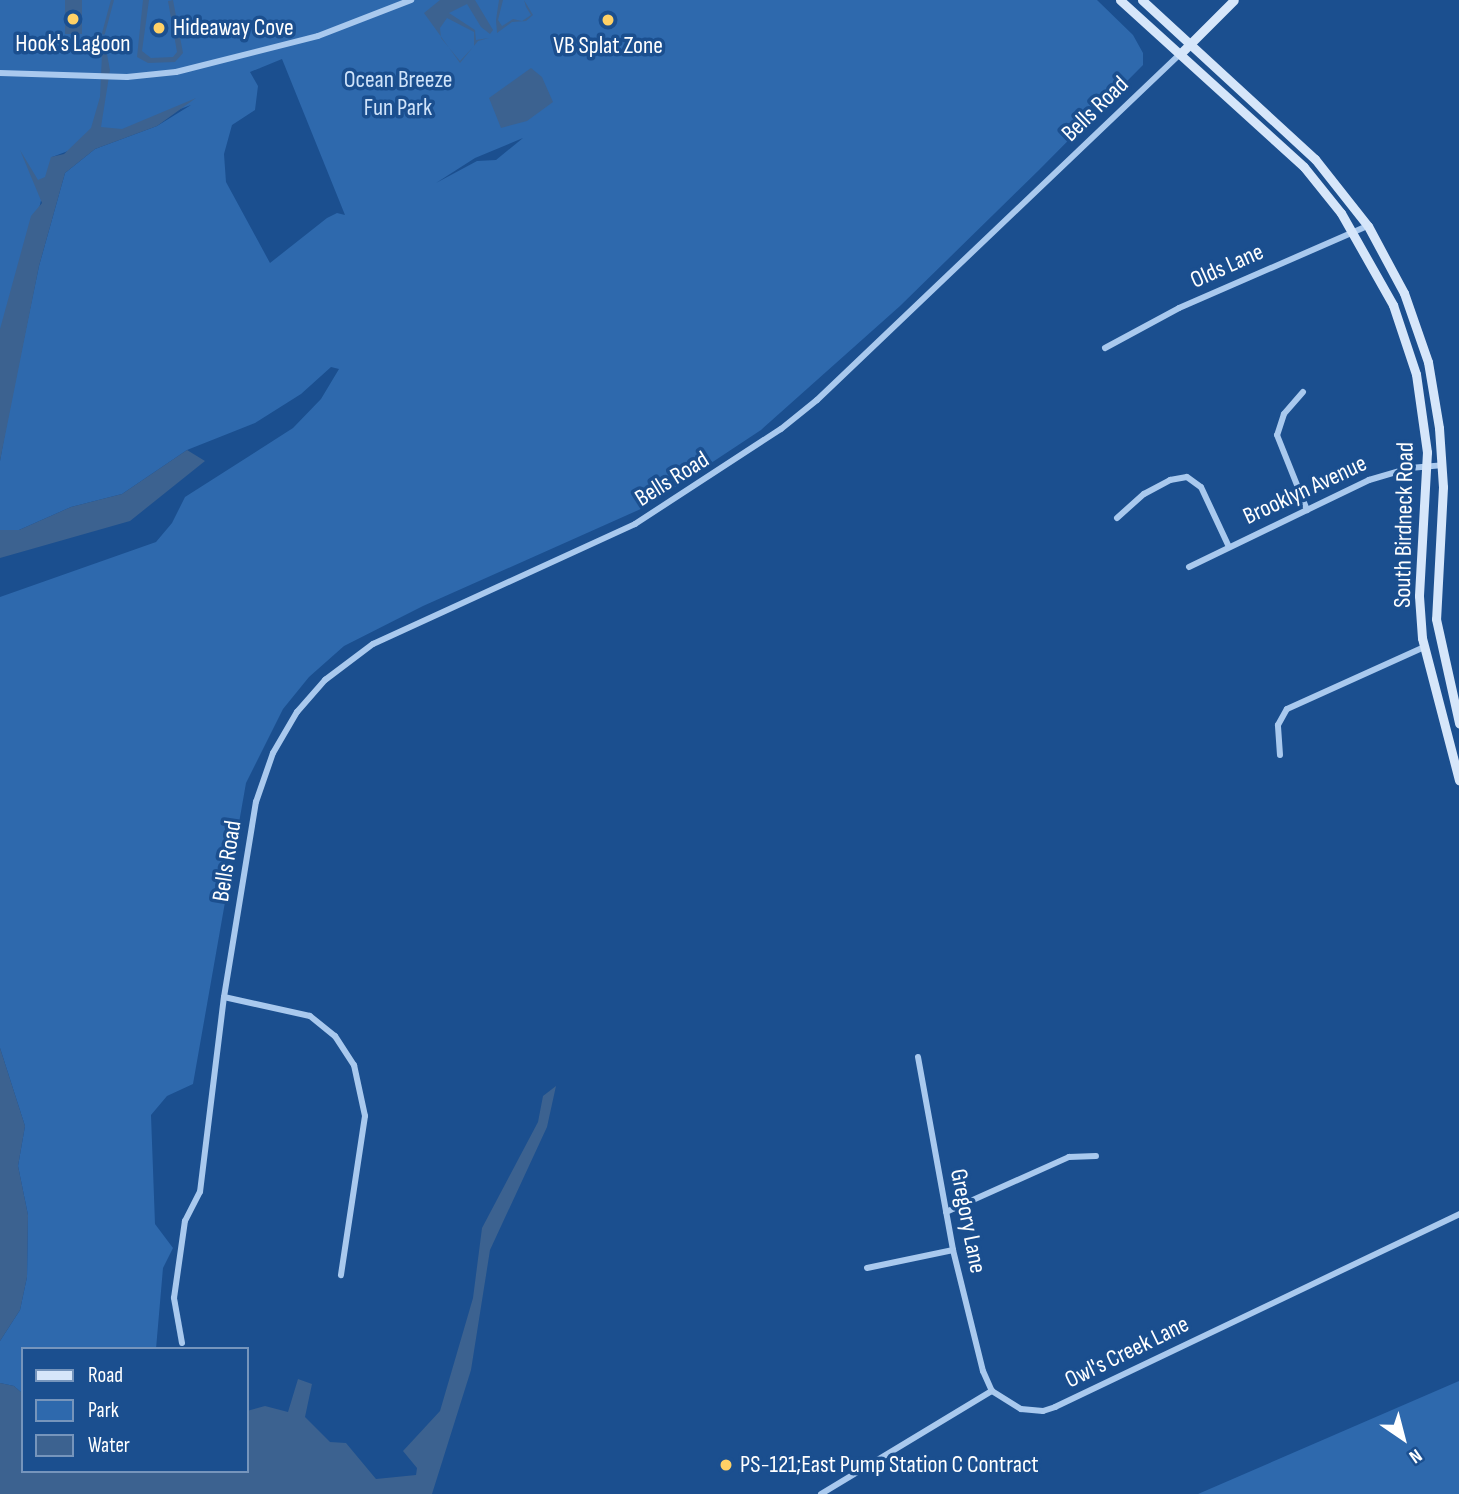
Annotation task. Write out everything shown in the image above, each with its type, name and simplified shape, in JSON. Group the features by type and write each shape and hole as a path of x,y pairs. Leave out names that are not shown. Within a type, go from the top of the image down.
{"main road":[{"name":"South Birdneck Road","path":"1120,0 1304,167 1353,232 1383,283 1408,346 1421,400 1427,467 1419,596 1424,648 1459,780"},
{"name":"South Birdneck Road","path":"1142,0 1315,159 1368,226 1400,285 1423,345 1443,465 1436,619 1459,723"},
{"name":"Bells Road","path":"1180,54 1234,0"}],"street":[{"path":"0,73 127,77 176,72 299,41 411,0"},
{"name":"Bells Road","path":"182,1343 174,1298 186,1221 200,1192 224,997 261,785 283,734 325,680 392,634 594,545 744,456 817,400 1180,54"},
{"name":"Olds Lane","path":"1105,348 1180,308 1368,226"},
{"path":"1303,392 1284,414 1277,435 1307,510"},
{"name":"Brooklyn Avenue","path":"1189,567 1369,480 1443,465"},
{"path":"1117,518 1151,490 1187,477 1195,480 1207,496 1229,547"},
{"path":"1280,755 1279,725 1287,709 1424,648"},
{"path":"224,997 310,1016 335,1036 354,1065 365,1116 341,1275"},
{"name":"Gregory Lane","path":"918,1056 953,1250 982,1371 992,1391"},
{"path":"946,1212 1069,1157 1096,1156"},
{"name":"Owl's Creek Lane","path":"992,1391 1021,1409 1043,1411 1055,1407 1459,1214"},
{"path":"867,1268 953,1250"},
{"path":"821,1494 992,1391"}],"green space":[{"name":"Ocean Breeze Fun Park","path":"0,0 1097,0 1133,35 1143,53 1143,65 1039,170 900,306 761,430 643,508 423,606 344,646 309,677 283,709 246,783 193,1084 167,1096 151,1115 155,1224 173,1248 163,1268 156,1347 21,1347 21,1392 14,1386 0,1383 0,1341 20,1310 27,1277 28,1215 18,1166 25,1126 0,1048 0,597 156,542 172,523 185,497 293,428 321,399 339,369 331,367 301,394 255,423 187,450 122,494 71,507 19,530 0,530 0,461 9,410 39,266 65,173 95,149 157,126 191,105 52,157 0,363","holes":["282,59 345,215 337,213 327,218 270,263 226,182 224,154 232,125 255,110 258,86 250,72","523,138 496,160 477,161 436,183 475,158"]},
{"path":"1459,1381 1459,1494 1198,1494"}],"water":[{"name":"Hook's Lagoon","path":"65,0 82,0 82,34 65,34"},
{"path":"143,0 149,0 142,51 151,58 173,57 177,52 168,1 173,0 183,53 175,62 148,63 137,57"},
{"path":"440,0 475,0 493,30 490,34 481,27 467,4 449,13 475,30 476,40 489,38 478,41 474,46 474,32 447,18 440,28 441,36 424,13"},
{"path":"499,0 503,0 498,20 502,26 513,19 522,21 531,15 524,0 533,15 526,21 512,22 497,33"},
{"path":"103,33 110,70 101,127 122,129 196,98 157,126 95,149 65,173 39,266 0,461 0,329 31,216 42,203 20,150 38,180 45,177 51,157 64,154 91,128 100,97"},
{"path":"531,68 542,77 553,102 527,121 501,128 489,98"},
{"path":"187,450 205,461 130,521 0,558 0,530 19,530 71,507 122,494"},
{"path":"0,1048 25,1126 18,1166 28,1215 27,1277 20,1310 0,1341"},
{"path":"556,1086 547,1127 490,1250 471,1370 432,1494 0,1494 0,1383 14,1386 21,1392 21,1473 248,1473 248,1411 265,1406 288,1412 298,1379 312,1384 305,1417 330,1442 346,1443 376,1479 416,1475 417,1468 403,1451 440,1411 473,1298 482,1228 538,1122 543,1096"}],"waterway":[{"path":"103,33 112,0"}],"place":[{"name":"Hook's Lagoon","path":"73,19"},
{"name":"VB Splat Zone","path":"608,20"},
{"name":"Hideaway Cove","path":"159,28"},
{"name":"PS-121;East Pump Station C Contract","path":"726,1465"}]}
